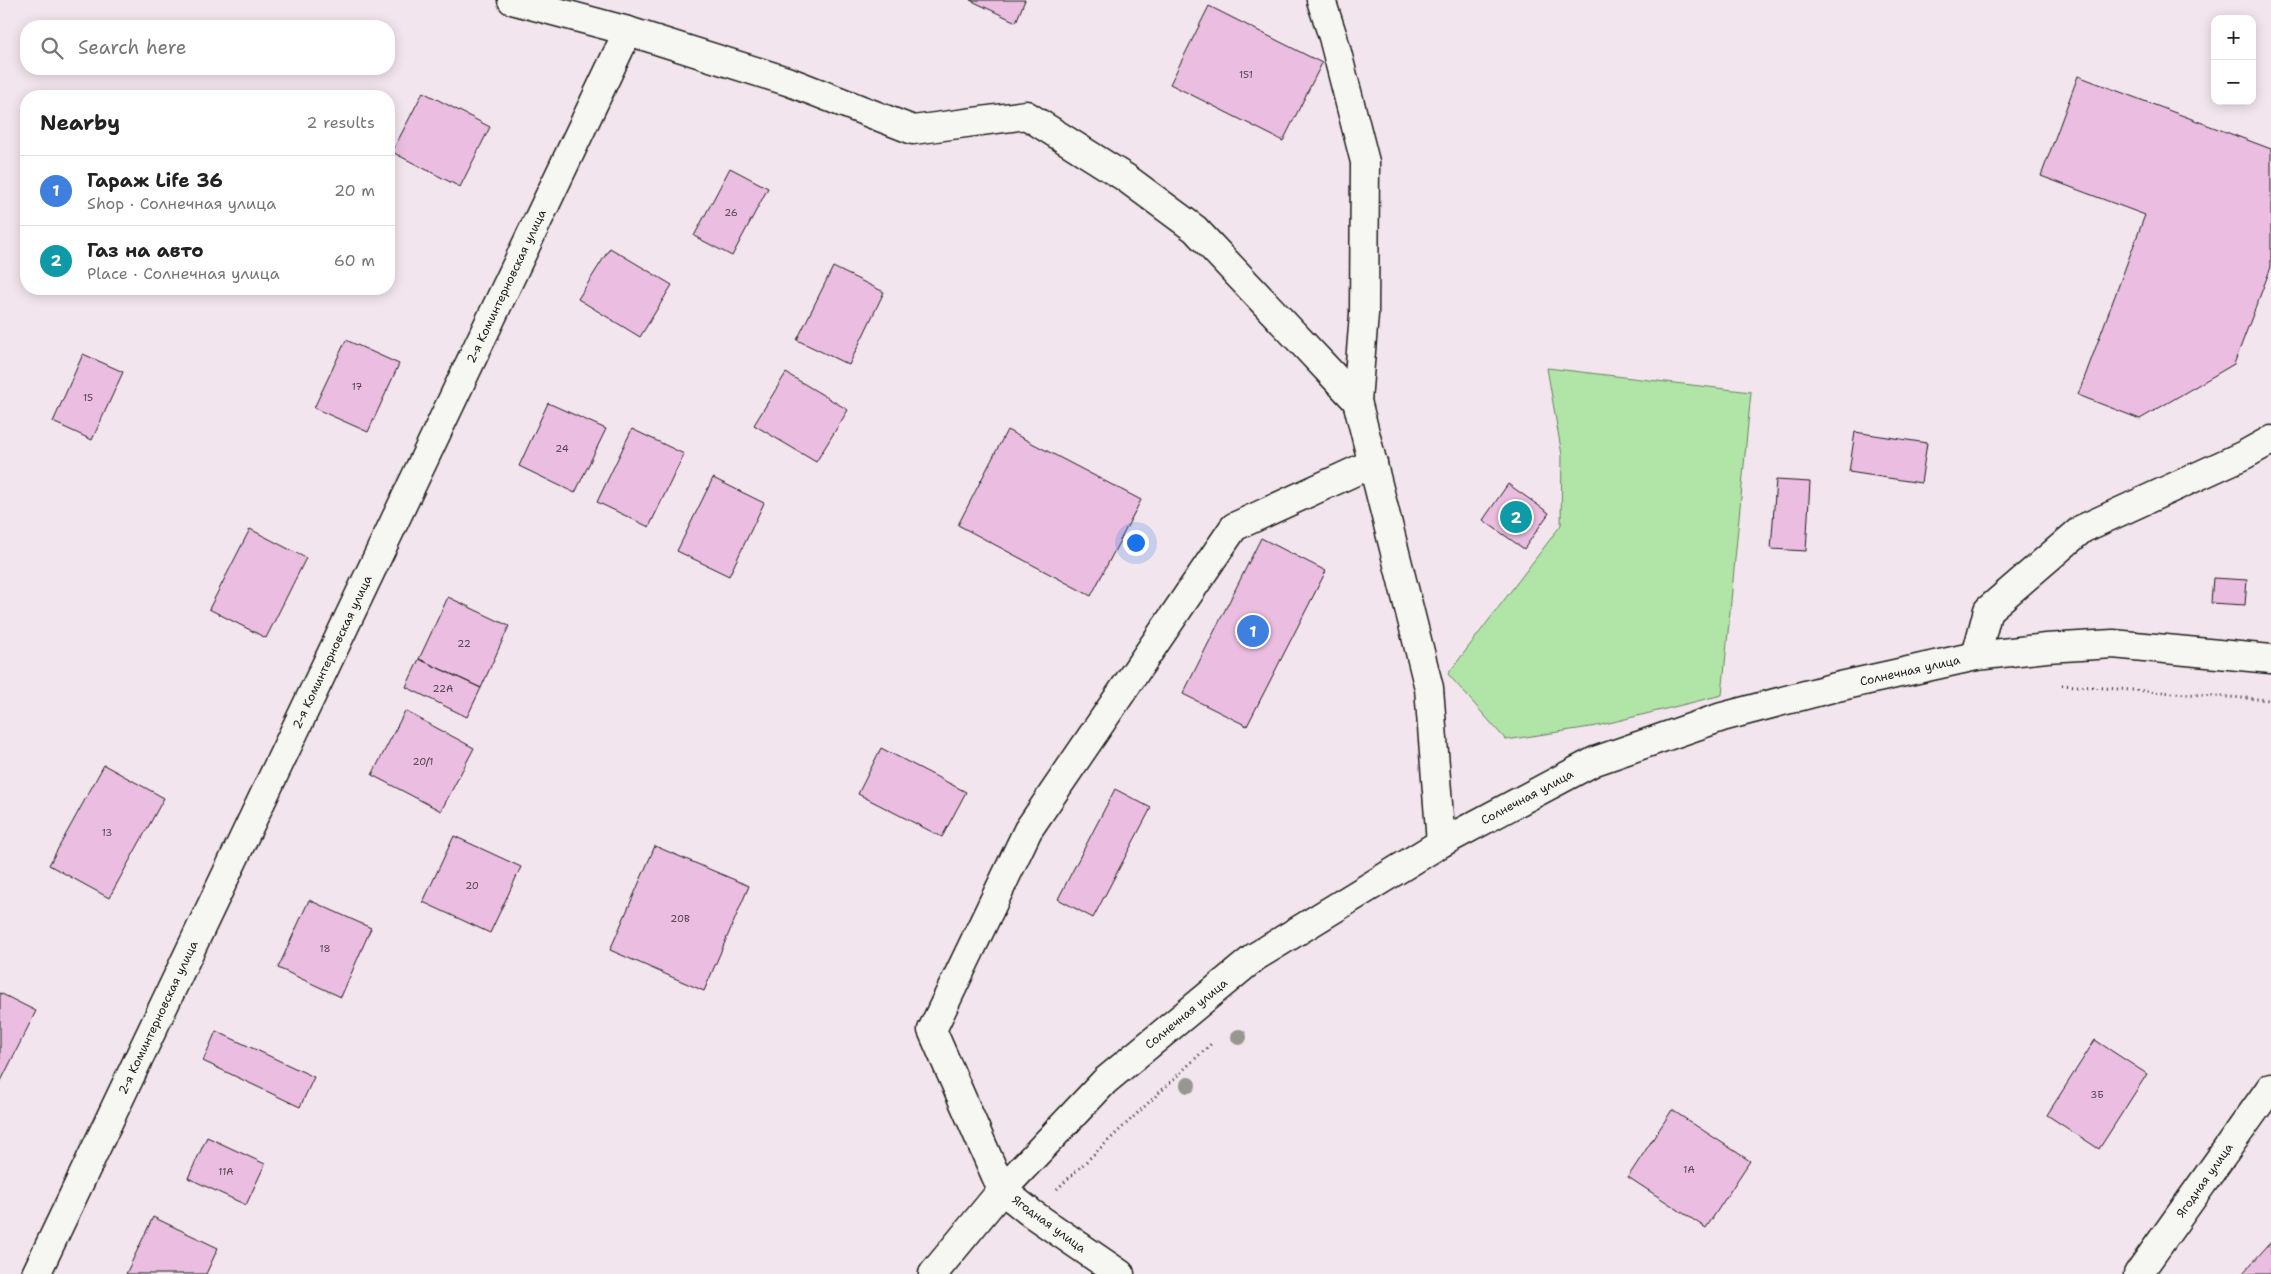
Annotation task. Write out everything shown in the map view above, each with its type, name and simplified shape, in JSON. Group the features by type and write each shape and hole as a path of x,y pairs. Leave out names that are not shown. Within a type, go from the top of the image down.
{"street":[{"path":"512,0 628,31 790,82 913,130 1026,115 1126,178 1195,230 1357,401"},
{"path":"1321,0 1334,36 1365,162 1364,314 1357,401 1429,688 1441,843"},
{"name":"2-я Коминтерновская улица","path":"36,1274 628,31"},
{"path":"1976,656 1988,610 2082,529 2244,455 2271,440"},
{"path":"1002,1190 932,1030 1028,830 1234,527 1373,463"},
{"name":"Солнечная улица","path":"933,1274 1002,1190 1106,1081 1255,957 1441,843 1595,761 1722,717 1832,688 1976,656 2113,644 2271,659"},
{"name":"Ягодная улица","path":"2138,1274 2271,1086"},
{"name":"Ягодная улица","path":"1002,1190 1031,1213 1120,1274"}],"path":[{"path":"2059,685 2271,700"},
{"path":"1031,1213 1220,1035"}],"green space":[{"path":"1547,368 1751,392 1722,695 1597,726 1506,740 1448,674 1561,525 1562,455"}],"building":[{"path":"970,0 1025,0 1016,22"},
{"path":"1209,6 1322,63 1283,141 1170,84"},
{"path":"2078,76 2271,149 2271,267 2234,364 2140,419 2078,395 2145,215 2041,176"},
{"path":"423,92 490,127 460,187 395,154 395,146"},
{"path":"730,168 768,188 732,256 694,236"},
{"path":"610,248 672,285 640,337 578,299"},
{"path":"833,267 884,292 849,365 797,340"},
{"path":"346,340 399,364 368,432 314,408"},
{"path":"83,354 123,372 92,440 53,422"},
{"path":"786,373 848,410 816,462 754,425"},
{"path":"548,403 606,429 575,493 519,466"},
{"path":"632,429 684,454 649,527 597,502"},
{"path":"1007,430 1141,500 1091,596 958,525"},
{"path":"1855,432 1927,443 1921,483 1849,472"},
{"path":"713,478 764,503 729,576 677,551"},
{"path":"1776,480 1810,482 1806,551 1771,549"},
{"path":"1508,484 1549,513 1524,549 1483,520"},
{"path":"250,529 306,558 266,638 209,609"},
{"path":"1261,538 1326,571 1247,726 1183,694"},
{"path":"2213,578 2247,580 2245,605 2211,603"},
{"path":"448,597 509,626 481,688 419,659"},
{"path":"419,659 481,688 467,717 406,687"},
{"path":"405,711 474,748 441,811 372,775"},
{"path":"881,748 966,792 942,837 858,794"},
{"path":"104,765 164,798 109,898 49,865"},
{"path":"1115,789 1151,808 1093,918 1058,899"},
{"path":"454,836 521,867 490,933 423,902"},
{"path":"655,846 749,886 704,991 610,950"},
{"path":"309,900 371,928 341,997 278,968"},
{"path":"0,993 36,1011 0,1083"},
{"path":"216,1031 314,1077 300,1107 203,1061"},
{"path":"2095,1040 2147,1074 2099,1149 2047,1115"},
{"path":"1672,1110 1750,1161 1706,1228 1628,1177"},
{"path":"207,1137 265,1164 246,1205 188,1178"},
{"path":"153,1217 218,1248 206,1274 126,1274"},
{"path":"2271,1242 2271,1274 2242,1274"}],"place":[{"name":"Газ на авто","path":"1516,517"},
{"name":"Гараж Life 36","path":"1253,631"}]}
